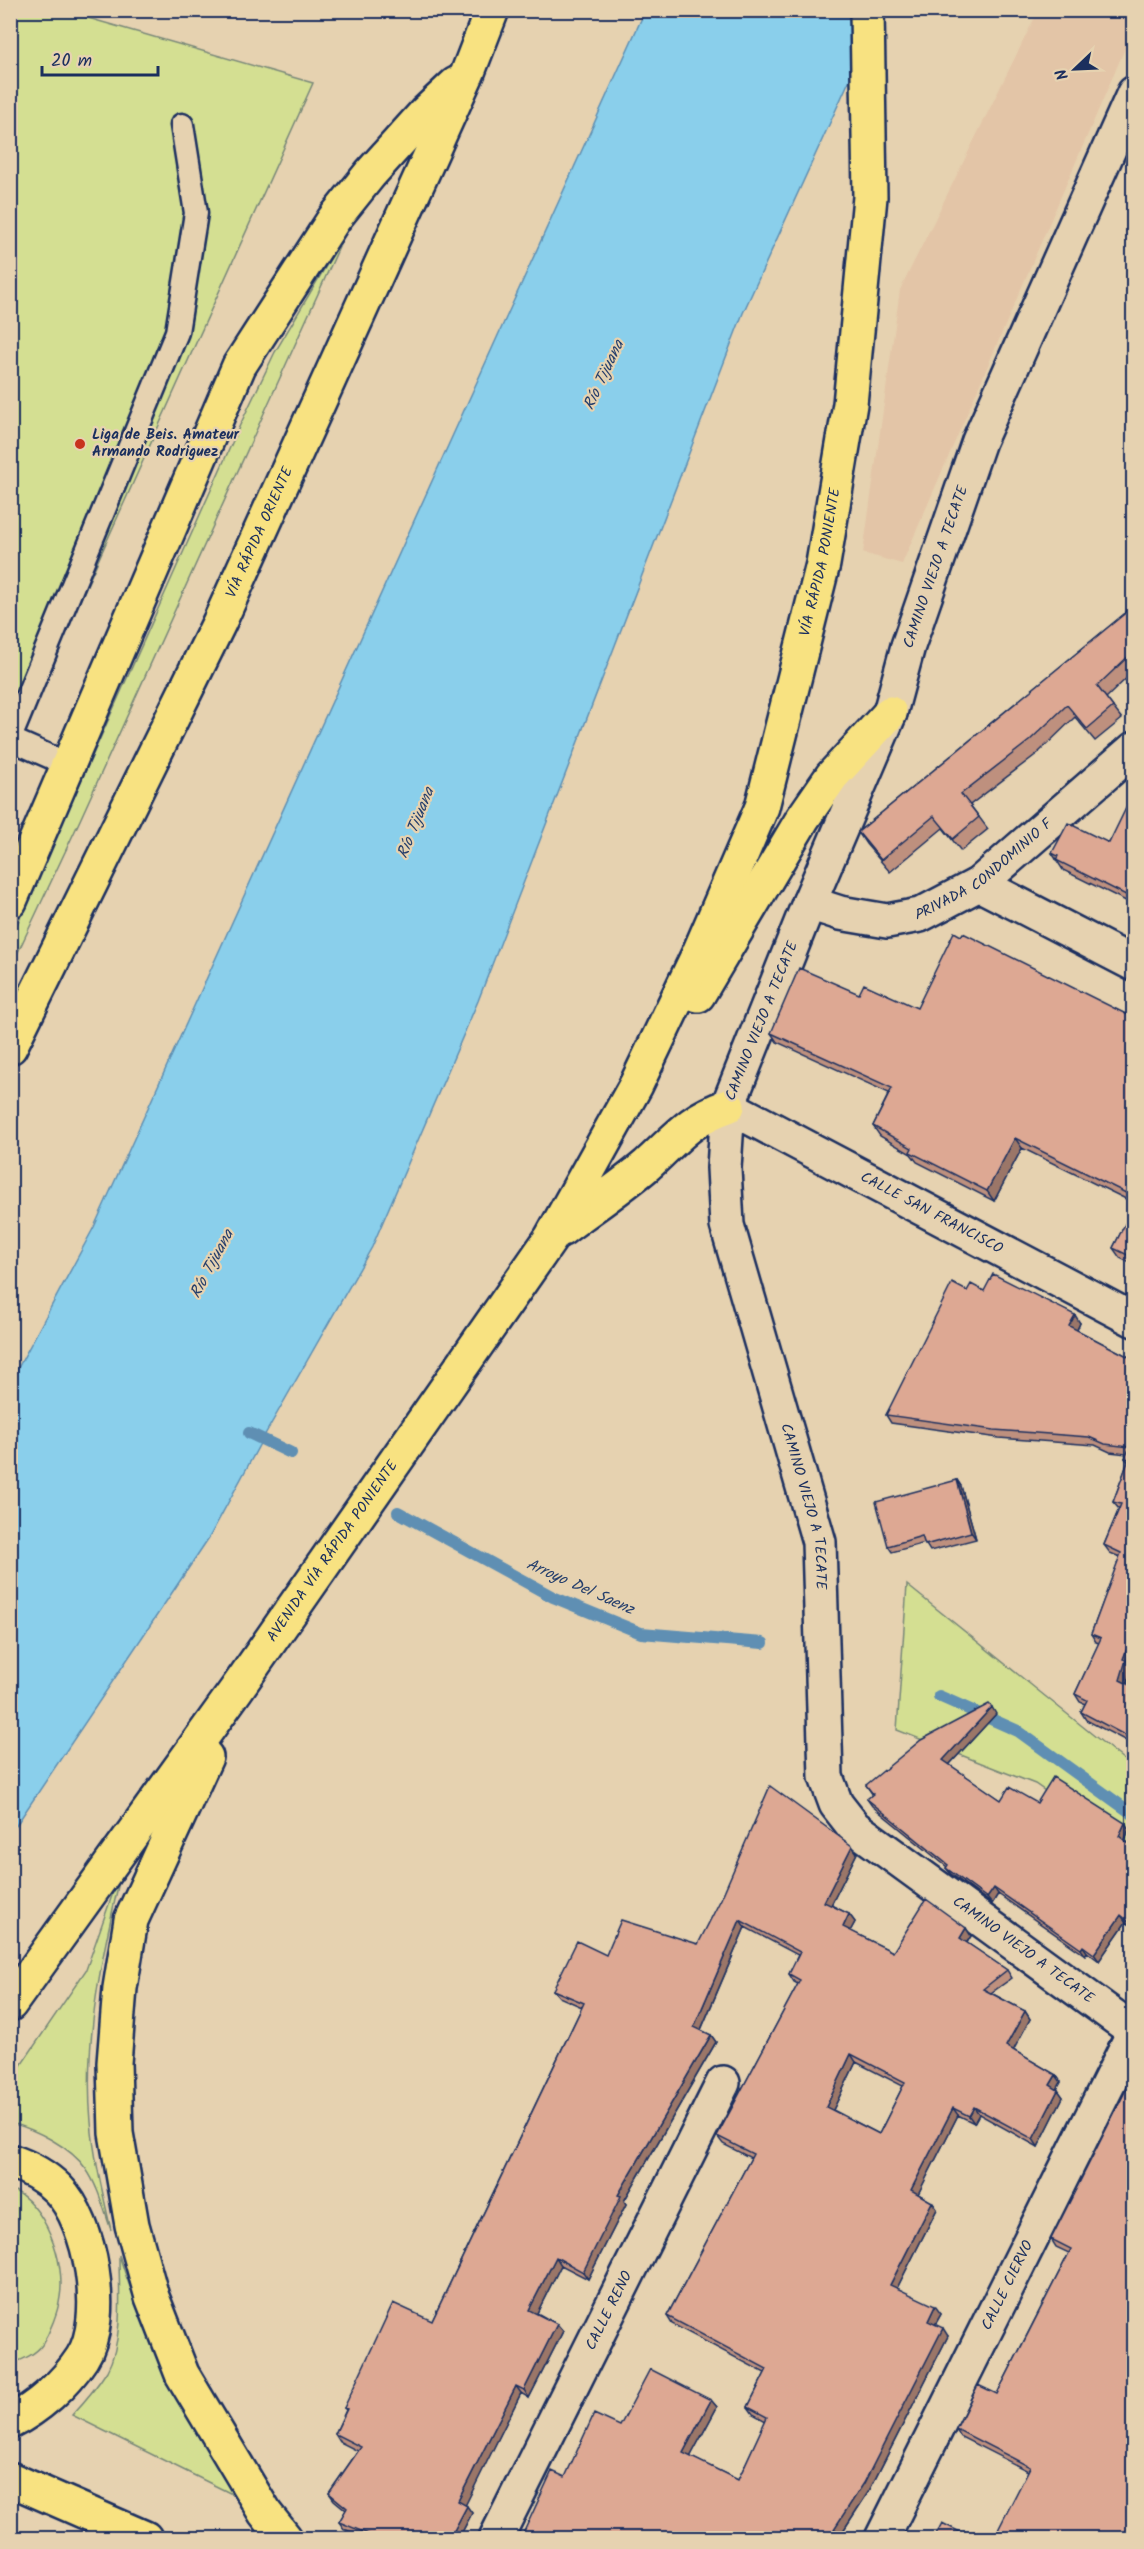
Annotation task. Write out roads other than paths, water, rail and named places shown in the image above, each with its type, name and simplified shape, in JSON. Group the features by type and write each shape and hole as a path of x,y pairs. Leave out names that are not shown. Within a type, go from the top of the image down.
{"main road":[{"name":"VÍA RÁPIDA ORIENTE","path":"10,1047 219,623 468,72 492,10"},
{"name":"VÍA RÁPIDA PONIENTE","path":"636,1084 698,956 762,807 823,564 849,404 870,197 867,10"},
{"path":"10,901 239,366 334,219 370,174 425,113 468,72"},
{"path":"636,1084 711,977 802,818 832,776 890,712"},
{"name":"AVENIDA VÍA RÁPIDA PONIENTE","path":"10,2004 237,1690 551,1238 636,1084"},
{"path":"551,1238 647,1165 693,1122 706,1114 728,1106"},
{"path":"237,1690 131,1920 120,1988 114,2063 116,2133 132,2226 152,2296 182,2374 265,2512 285,2538"},
{"path":"10,2161 32,2169 58,2189 78,2218 89,2251 95,2290 93,2325 83,2357 52,2392 26,2414 10,2422"},
{"path":"10,2479 146,2538"}],"street":[{"name":"CAMINO VIEJO A TECATE","path":"1134,93 979,441 908,646 890,712 809,903 728,1106 724,1168 727,1225 819,1542 826,1777 836,1804 854,1827 1134,2032"},
{"name":"PRIVADA CONDOMINIO F","path":"809,903 840,913 886,921 920,915 979,884 1133,750"},
{"path":"979,884 1134,964"},
{"name":"CALLE SAN FRANCISCO","path":"728,1106 1134,1320"},
{"name":"CALLE CIERVO","path":"882,2538 1134,2032"},
{"name":"CALLE RENO","path":"496,2538 723,2083"}],"lane":[{"path":"69,765 10,738 177,332 196,213 182,125"}],"water":[{"name":"Río Tijuana","path":"645,11 881,11 743,313 478,1001 372,1247 210,1536 11,1833 11,1381 94,1227"}],"waterway":[{"name":"Arroyo Del Saenz","path":"249,1433 291,1453"},
{"name":"Arroyo Del Saenz","path":"398,1512 553,1597 641,1633 763,1643"},
{"name":"Arroyo Del Saenz","path":"939,1696 1018,1731 1134,1815"}],"place":[{"name":"Liga de Beis. Amateur Armando Rodriguez","path":"80,444"}]}
